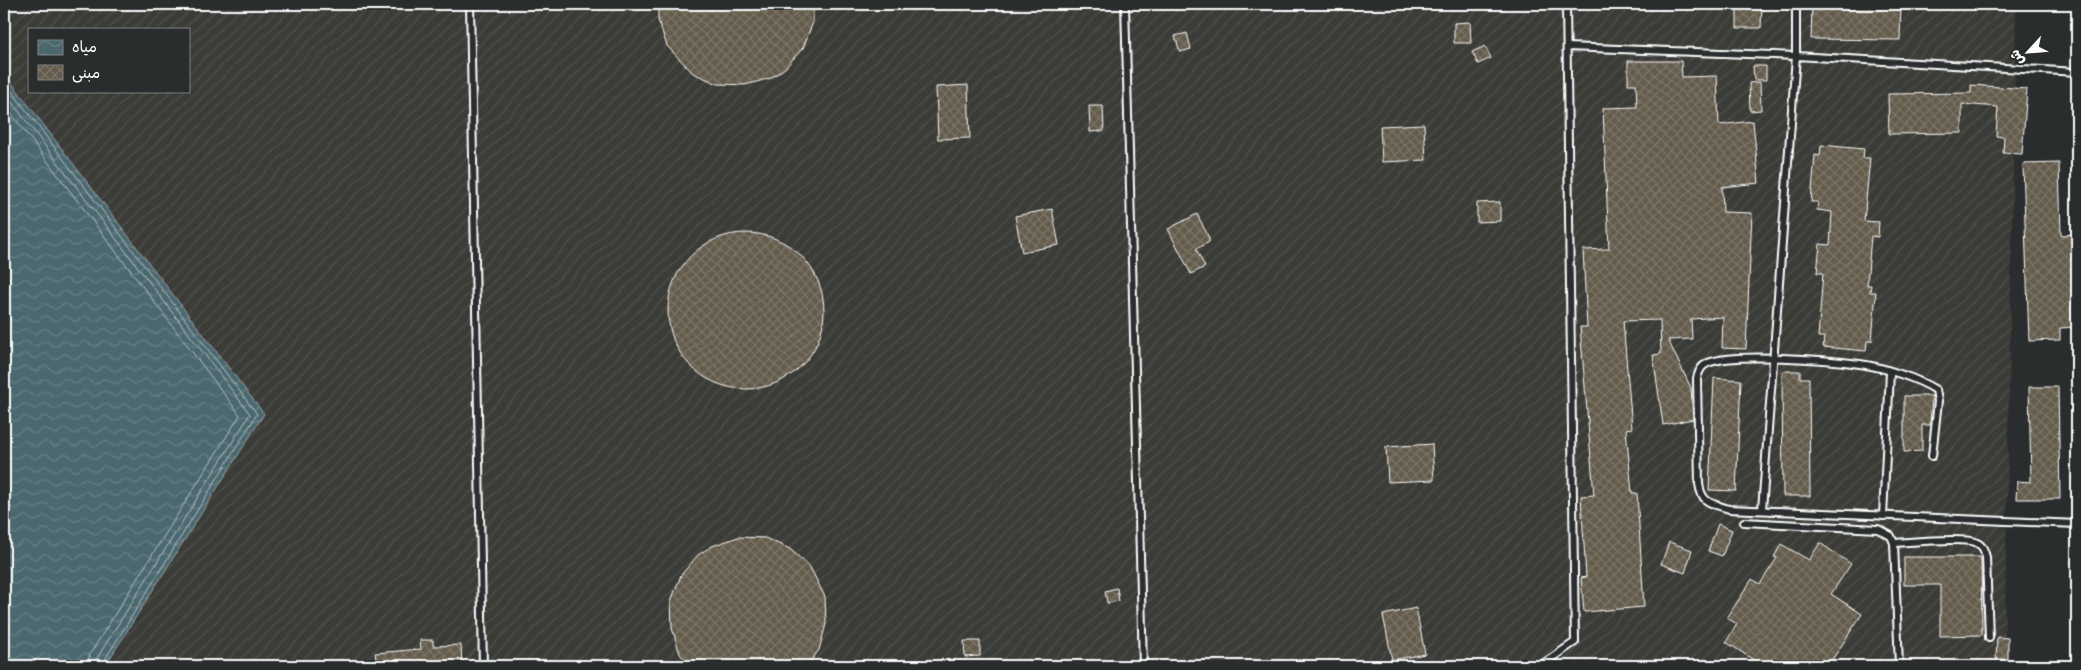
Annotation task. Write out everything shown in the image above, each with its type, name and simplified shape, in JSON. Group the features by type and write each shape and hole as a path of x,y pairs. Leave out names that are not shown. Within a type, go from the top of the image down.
{"lane":[{"path":"470,4 483,666"},
{"path":"1125,4 1143,666"},
{"path":"1540,666 1575,642 1566,4"},
{"path":"1762,510 1796,56 1796,4"},
{"path":"1567,47 1796,56 2077,72"},
{"path":"1932,456 1938,401 1936,390 1924,382 1862,364 1774,358 1717,360 1702,366 1697,378 1698,484 1701,496 1706,502 1729,509 2077,524"},
{"path":"1882,516 1890,372"},
{"path":"1744,522 1878,529 1891,536 1894,543 1899,666"},
{"path":"1894,543 1974,542 1983,548 1986,557 1989,638"}],"shaded area":[{"path":"4,4 2016,4 2004,666 105,666 264,414 4,73"}],"water":[{"path":"4,73 264,414 105,666 4,666"}],"building":[{"path":"658,4 813,4 813,22 803,48 785,68 771,78 745,85 718,84 693,73 667,46 658,20"},
{"path":"1737,4 1762,4 1761,28 1737,28"},
{"path":"1812,4 1901,4 1900,40 1811,39"},
{"path":"1470,22 1471,43 1454,43 1454,23"},
{"path":"1187,33 1191,49 1180,52 1175,36"},
{"path":"1485,46 1491,58 1478,64 1472,52"},
{"path":"1628,61 1681,61 1682,77 1717,76 1719,125 1753,121 1759,183 1722,187 1723,212 1752,213 1746,349 1722,348 1723,317 1691,319 1692,339 1668,340 1691,388 1693,419 1663,425 1653,355 1661,354 1660,320 1623,321 1632,428 1626,429 1632,493 1637,493 1644,607 1584,612 1581,578 1586,577 1581,496 1594,495 1580,327 1587,327 1583,250 1609,249 1603,108 1637,107 1636,84 1628,84"},
{"path":"1753,66 1766,66 1766,80 1754,80"},
{"path":"1760,82 1761,110 1750,111 1749,83"},
{"path":"968,85 970,138 938,139 936,87"},
{"path":"1971,85 2027,89 2022,154 2003,153 2004,137 1996,136 1998,107 1962,104 1962,133 1889,134 1888,94 1971,93"},
{"path":"1089,106 1103,106 1104,131 1090,132"},
{"path":"1424,124 1426,160 1382,162 1380,126"},
{"path":"1821,145 1864,149 1863,158 1870,158 1864,221 1879,222 1878,237 1871,236 1867,285 1871,285 1870,292 1876,292 1872,341 1867,341 1866,351 1823,347 1824,337 1818,337 1823,273 1817,273 1820,244 1830,245 1832,212 1817,210 1818,202 1811,202 1815,155 1820,156"},
{"path":"2059,163 2061,235 2077,234 2077,327 2060,328 2060,340 2029,341 2023,164"},
{"path":"1500,202 1500,221 1477,222 1477,203"},
{"path":"1052,209 1059,245 1022,252 1015,216"},
{"path":"1197,214 1209,238 1209,242 1196,249 1205,267 1191,274 1168,229"},
{"path":"738,233 754,233 769,236 783,242 806,261 815,274 821,288 824,311 823,326 815,348 796,371 783,380 769,386 754,389 738,389 723,386 709,380 686,361 677,348 671,334 668,319 668,303 671,288 677,274 696,251 709,242 723,236"},
{"path":"1782,371 1800,371 1800,378 1809,378 1810,496 1783,496"},
{"path":"1714,378 1741,380 1736,491 1709,490"},
{"path":"2029,387 2058,387 2060,499 2016,499 2017,481 2031,482"},
{"path":"1904,396 1932,396 1930,425 1922,425 1922,451 1904,452"},
{"path":"1432,444 1434,480 1388,482 1386,447"},
{"path":"1718,524 1732,530 1722,556 1708,551"},
{"path":"738,537 765,538 790,549 810,567 825,597 826,624 819,650 807,666 691,666 680,654 672,628 671,601 681,575 698,555 712,546"},
{"path":"1669,542 1692,550 1685,573 1661,564"},
{"path":"1820,543 1851,564 1831,594 1862,614 1828,666 1751,666 1755,661 1726,642 1737,624 1727,618 1752,579 1760,584 1777,558 1774,557 1781,544 1809,560"},
{"path":"1904,557 1981,557 1982,635 1940,636 1940,585 1904,585"},
{"path":"1117,588 1119,601 1107,603 1105,591"},
{"path":"1416,608 1425,654 1392,660 1383,615"},
{"path":"1997,637 2008,638 2008,659 1996,659"},
{"path":"420,640 433,640 433,646 461,645 462,666 377,666 375,653 421,649"},
{"path":"964,641 980,641 980,656 965,657"}]}
